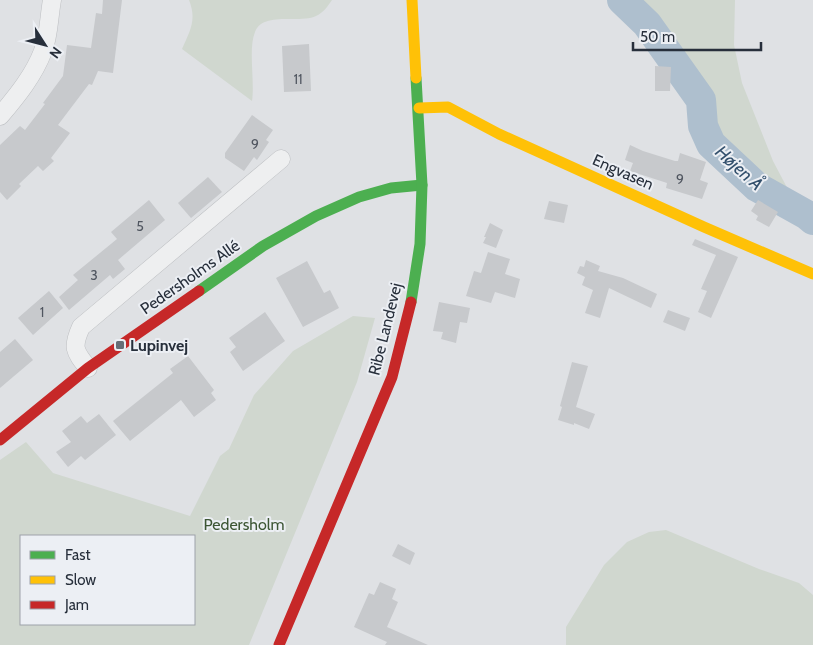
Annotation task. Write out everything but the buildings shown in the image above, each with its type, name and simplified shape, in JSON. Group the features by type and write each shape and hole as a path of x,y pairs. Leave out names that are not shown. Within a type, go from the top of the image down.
{"street":[{"path":"0,116 16,98 44,50 51,0 56,0"},
{"name":"Ribe Landevej","path":"279,645 392,377 410,310 420,244 422,185 412,0"},
{"name":"Engvasen","path":"419,108 448,106 508,138 813,274"},
{"path":"88,368 76,352 75,340 82,326 281,159"},
{"name":"Pedersholms Allé","path":"0,440 88,368 263,246 316,216 359,197 391,188 422,185"}],"green space":[{"path":"189,0 332,0 316,16 301,19 274,20 259,26 255,32 252,47 252,101 182,49 192,25"},
{"path":"616,0 735,0 734,45 742,83 773,161 792,197 746,185 716,160 684,86 672,67 626,9"},
{"name":"Pedersholm","path":"353,316 375,318 357,382 249,645 0,645 0,460 26,442 53,473 190,516 220,456 229,449 254,395 293,351"},
{"path":"666,530 759,569 799,583 813,595 813,645 566,645 566,627 604,565 627,542 649,532"}],"waterway":[{"name":"Højen Å","path":"622,0 647,24 701,100 703,126 711,144 757,187 813,220"}],"traffic: fast":[{"path":"411,302 420,244 422,185 416,78"},
{"path":"199,291 263,246 316,216 359,197 391,188 422,185"}],"traffic: slow":[{"path":"412,0 416,78"},
{"path":"419,108 448,107 499,134 813,274"}],"traffic: jam":[{"path":"0,440 88,368 199,291"},
{"path":"279,645 392,377 411,302"}],"place":[{"name":"Lupinvej","path":"120,345"}]}
